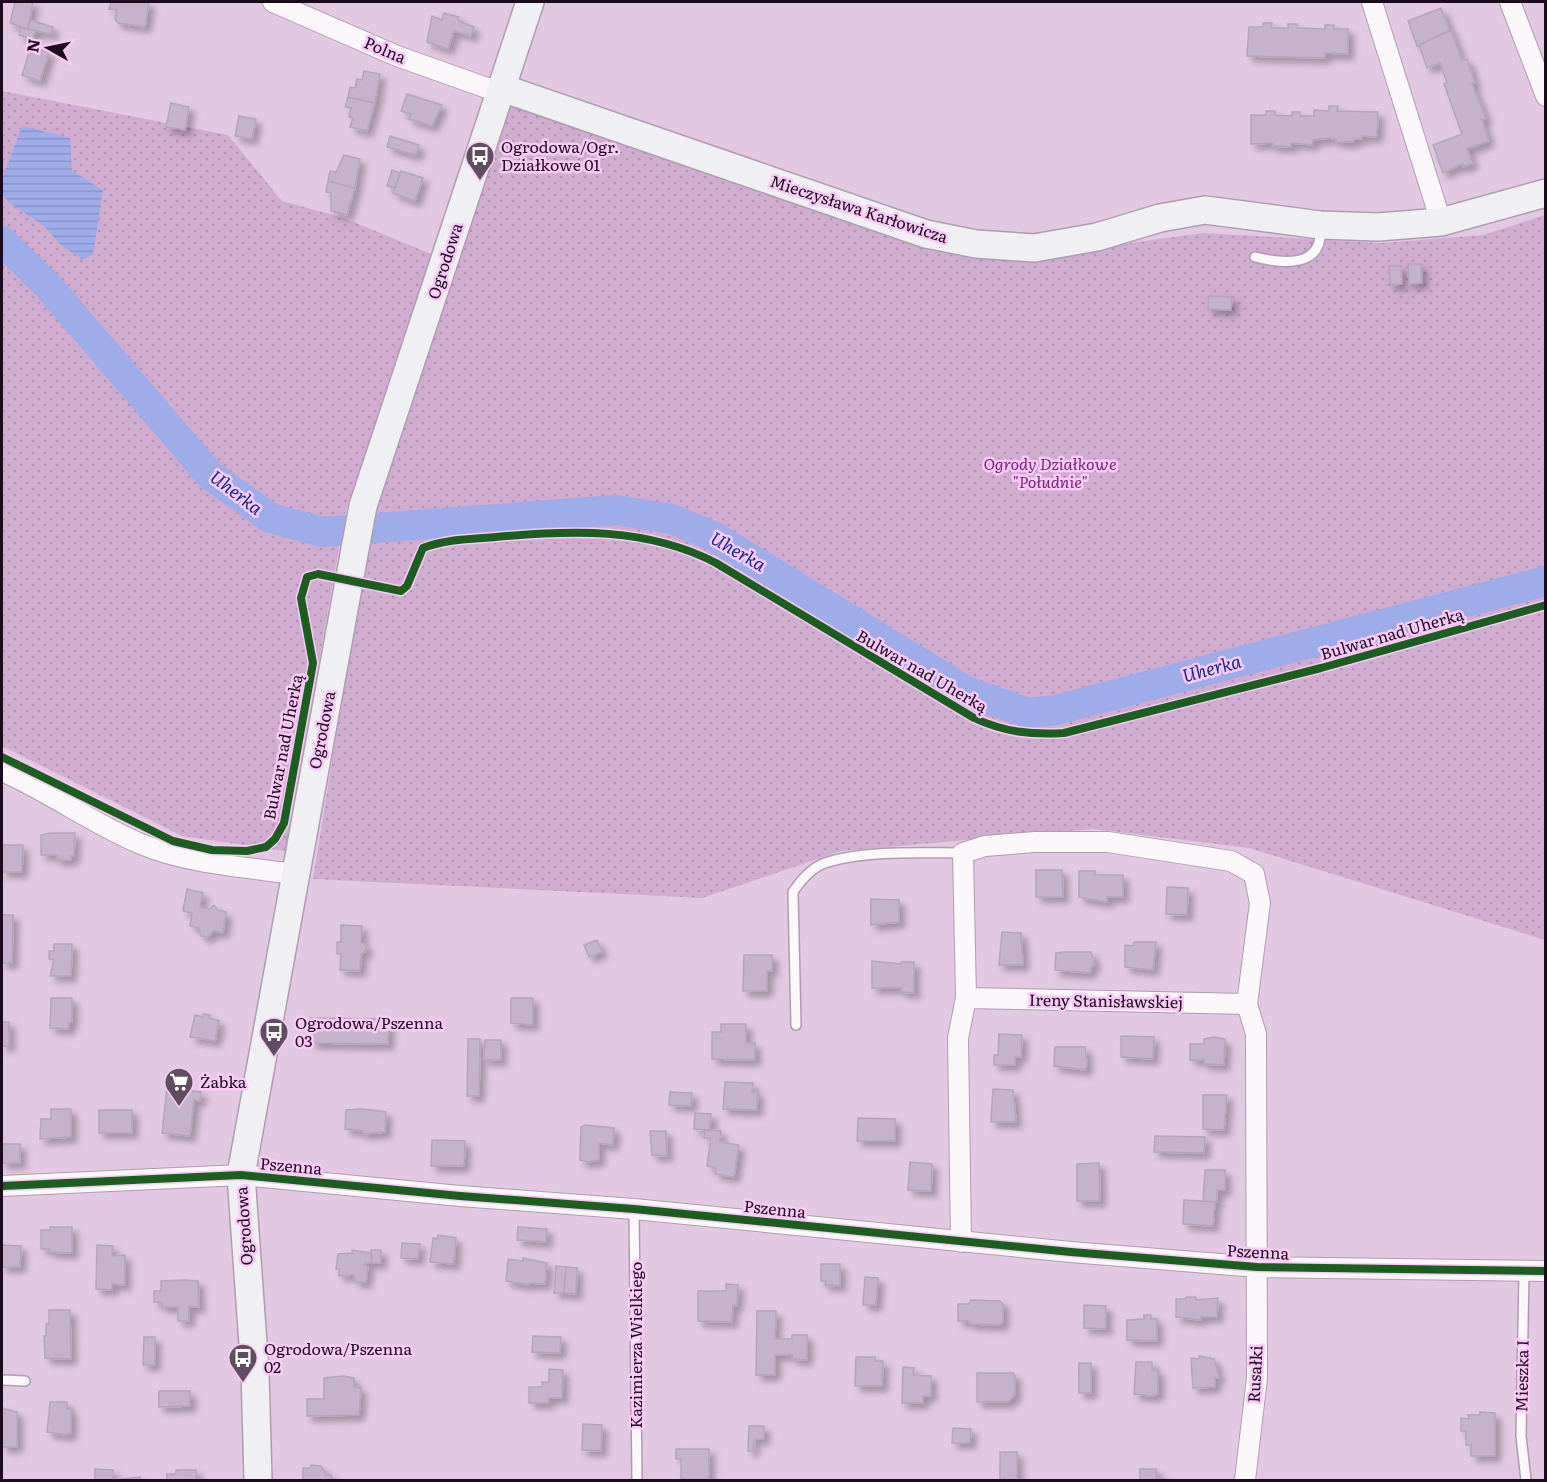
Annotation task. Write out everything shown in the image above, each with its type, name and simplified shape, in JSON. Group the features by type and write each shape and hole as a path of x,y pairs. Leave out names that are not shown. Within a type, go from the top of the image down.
{"street":[{"name":"Polna","path":"273,2 397,56 501,90"},
{"name":"Ogrodowa","path":"258,1480 255,1372 241,1174 355,549 363,506 531,2"},
{"path":"1372,2 1441,222"},
{"path":"1510,2 1545,96"},
{"name":"Mieczysława Karłowicza","path":"501,90 926,234 976,244 1034,248 1097,237 1160,218 1205,210 1320,225 1377,227 1441,222 1545,193"},
{"path":"2,771 128,838 156,850 196,861 295,874"},
{"path":"960,1242 958,1038 966,998 963,853 985,846 1035,842 1108,842 1231,861 1254,874 1260,903 1247,1004"},
{"name":"Ireny Stanisławskiej","path":"966,998 1247,1004"},
{"name":"Rusałki","path":"1245,1480 1257,1378 1256,1034 1247,1004"},
{"name":"Pszenna","path":"2,1186 241,1174 460,1196 634,1209 960,1242 1257,1267 1545,1271"}],"lane":[{"path":"1255,257 1277,262 1308,257 1316,251 1320,244 1320,225"},
{"path":"796,1024 793,892 803,878 826,862 888,854 963,853"},
{"name":"Kazimierza Wielkiego","path":"634,1209 637,1480"},
{"name":"Mieszka I","path":"1524,1271 1521,1436 1526,1480"},
{"path":"2,1380 25,1381"}],"green space":[{"path":"2,91 228,135 282,201 344,218 436,256 346,509 285,851 182,836 2,746"},
{"name":"Ogrody Działkowe \"Południe\"","path":"507,103 998,261 1203,233 1381,243 1483,235 1545,215 1545,940 1249,848 1094,829 841,851 702,898 313,879 371,519"}],"water":[{"path":"22,126 70,138 72,171 103,190 93,255 82,259 62,246 44,226 11,204 2,194 2,179"}],"building":[{"path":"15,2 33,2 28,29 10,23"},
{"path":"111,2 149,2 145,27 118,23 115,19 117,10 109,9"},
{"path":"1441,8 1450,30 1417,46 1408,21"},
{"path":"444,13 459,17 458,21 474,27 471,36 454,31 448,49 427,42 432,16 442,20"},
{"path":"30,20 53,27 51,34 28,29"},
{"path":"1263,23 1272,23 1271,28 1288,28 1288,24 1297,24 1297,28 1325,29 1325,25 1334,25 1334,29 1348,29 1348,54 1325,53 1325,58 1247,56 1249,27 1263,27"},
{"path":"21,27 35,31 33,39 19,35"},
{"path":"1451,30 1462,60 1467,59 1475,83 1472,84 1486,118 1482,120 1489,141 1467,149 1473,163 1463,167 1462,164 1443,173 1433,145 1462,134 1444,84 1447,83 1440,63 1427,68 1419,45"},
{"path":"31,46 49,52 40,81 22,75"},
{"path":"364,71 380,74 375,103 348,97 350,87 355,88 357,79 362,80"},
{"path":"407,94 442,105 432,126 409,119 411,114 401,111"},
{"path":"348,97 375,103 367,131 350,127 353,118 349,117 351,108 345,107"},
{"path":"171,103 189,107 185,130 166,127"},
{"path":"1329,106 1338,106 1337,111 1378,112 1377,137 1362,136 1362,139 1354,139 1354,142 1336,142 1336,139 1329,138 1313,140 1313,145 1291,143 1291,147 1272,146 1273,143 1251,144 1251,115 1266,115 1266,111 1275,111 1275,115 1292,116 1292,112 1300,112 1300,116 1314,116 1314,110 1329,111"},
{"path":"239,116 256,119 252,139 235,136"},
{"path":"390,136 419,145 416,155 387,147"},
{"path":"344,155 360,159 355,188 328,181 330,171 336,172"},
{"path":"392,170 400,173 395,188 387,186"},
{"path":"401,171 423,178 415,201 393,193"},
{"path":"328,181 355,188 347,215 331,211 331,193 326,192"},
{"path":"1408,264 1421,264 1422,283 1409,284"},
{"path":"1389,266 1401,266 1402,284 1390,285"},
{"path":"1209,296 1232,297 1231,310 1208,309"},
{"path":"75,833 74,856 71,856 71,860 57,860 57,855 41,855 41,835"},
{"path":"2,845 23,845 22,872 2,872"},
{"path":"1036,870 1062,870 1063,897 1036,897"},
{"path":"1079,871 1095,871 1095,875 1123,875 1123,897 1107,897 1107,902 1079,897"},
{"path":"1167,887 1188,888 1187,915 1166,914"},
{"path":"187,889 203,893 200,907 210,909 214,905 218,910 226,912 223,933 214,931 208,937 201,936 199,928 190,926 192,913 183,911"},
{"path":"871,899 899,900 899,922 871,925"},
{"path":"2,915 13,915 12,963 2,963"},
{"path":"341,925 362,926 361,942 367,946 366,951 361,954 360,971 340,970 341,954 337,954 337,942 341,942"},
{"path":"1002,932 1021,933 1023,965 999,965"},
{"path":"597,940 602,952 589,957 584,945"},
{"path":"1134,942 1156,942 1153,970 1125,967 1125,945 1133,946"},
{"path":"54,944 72,944 71,976 50,976 54,960 49,959 49,951 54,951"},
{"path":"1091,952 1095,965 1091,967 1090,973 1055,970 1056,953"},
{"path":"744,955 772,955 772,971 767,971 767,991 743,991"},
{"path":"872,961 901,964 901,962 914,962 914,993 901,992 901,988 872,988"},
{"path":"51,998 72,998 72,1022 69,1022 69,1029 50,1028"},
{"path":"511,998 533,998 533,1025 511,1023"},
{"path":"203,1014 210,1015 209,1018 219,1021 215,1041 190,1037 195,1015 203,1017"},
{"path":"311,1018 389,1019 388,1044 311,1043"},
{"path":"2,1022 9,1022 9,1046 2,1046"},
{"path":"721,1024 746,1024 746,1043 755,1043 755,1060 712,1059 712,1032 721,1032"},
{"path":"999,1034 1022,1035 1021,1057 1015,1057 1015,1065 994,1065 994,1055 998,1055"},
{"path":"1121,1036 1154,1037 1153,1059 1121,1057"},
{"path":"1214,1037 1225,1039 1224,1065 1204,1064 1204,1060 1190,1060 1190,1044 1204,1044 1204,1039"},
{"path":"468,1039 480,1039 479,1096 467,1096"},
{"path":"485,1040 501,1040 501,1060 484,1060"},
{"path":"1055,1047 1085,1047 1087,1065 1085,1070 1054,1066"},
{"path":"725,1082 753,1083 752,1092 758,1092 757,1110 723,1109"},
{"name":"Żabka","path":"167,1088 201,1092 200,1101 194,1100 190,1136 162,1133"},
{"path":"993,1089 1013,1090 1016,1122 991,1122"},
{"path":"670,1092 692,1093 691,1106 669,1105"},
{"path":"1203,1095 1227,1095 1224,1130 1203,1129"},
{"path":"51,1109 71,1109 71,1137 40,1139 41,1119 51,1119"},
{"path":"363,1109 386,1112 385,1132 363,1134 363,1131 345,1129 346,1110"},
{"path":"99,1110 132,1110 132,1133 99,1133"},
{"path":"695,1113 711,1114 710,1130 694,1129"},
{"path":"858,1118 895,1119 895,1141 857,1141"},
{"path":"585,1125 614,1128 613,1145 599,1143 599,1160 587,1162 580,1160 581,1127"},
{"path":"705,1130 721,1131 720,1142 739,1145 734,1177 715,1174 716,1168 707,1166 711,1138 704,1138"},
{"path":"650,1131 666,1131 667,1156 652,1155"},
{"path":"1155,1136 1205,1137 1204,1153 1154,1152"},
{"path":"432,1140 465,1141 464,1166 431,1166"},
{"path":"2,1144 20,1144 20,1163 2,1163"},
{"path":"910,1162 932,1164 931,1191 908,1190"},
{"path":"1099,1163 1100,1201 1077,1201 1077,1164"},
{"path":"1205,1170 1225,1170 1225,1190 1217,1190 1217,1202 1203,1201"},
{"path":"1184,1200 1215,1202 1213,1226 1183,1224"},
{"path":"50,1227 72,1227 72,1253 50,1252 50,1249 41,1249 41,1230 51,1230"},
{"path":"518,1227 547,1229 546,1242 517,1240"},
{"path":"438,1235 456,1238 454,1264 430,1262 433,1238 437,1239"},
{"path":"402,1243 420,1244 418,1259 401,1258"},
{"path":"2,1245 21,1246 20,1267 2,1267"},
{"path":"97,1245 113,1246 112,1256 125,1255 125,1285 112,1284 112,1290 96,1289"},
{"path":"352,1250 371,1253 372,1263 365,1263 365,1266 368,1266 366,1282 355,1282 354,1275 339,1276 339,1269 336,1269 338,1254 353,1253"},
{"path":"371,1250 381,1250 381,1263 372,1263"},
{"path":"523,1258 547,1263 545,1284 529,1283 529,1285 506,1281 508,1259 523,1261"},
{"path":"821,1264 840,1264 840,1286 825,1285 826,1281 821,1281"},
{"path":"556,1266 566,1267 564,1293 554,1293"},
{"path":"566,1267 577,1268 576,1294 564,1293"},
{"path":"865,1277 878,1278 876,1305 863,1305"},
{"path":"161,1281 198,1281 199,1307 189,1307 189,1321 178,1321 178,1307 162,1307 161,1302 154,1302 154,1291 161,1291"},
{"path":"726,1284 738,1285 737,1306 733,1305 732,1322 698,1321 698,1291 726,1291"},
{"path":"1196,1297 1196,1300 1218,1298 1217,1317 1201,1317 1201,1320 1176,1317 1176,1299"},
{"path":"971,1300 1000,1301 1003,1304 1003,1322 1000,1325 958,1321 958,1304 969,1304"},
{"path":"1084,1305 1106,1306 1106,1329 1084,1328"},
{"path":"49,1310 70,1310 71,1359 45,1358 44,1336 46,1336 46,1324 49,1324"},
{"path":"757,1311 776,1311 775,1339 792,1339 792,1335 807,1335 807,1360 792,1359 792,1355 775,1355 775,1375 756,1375"},
{"path":"1144,1315 1151,1315 1151,1319 1157,1319 1157,1341 1127,1340 1127,1320 1144,1319"},
{"path":"533,1336 561,1337 560,1353 532,1352"},
{"path":"144,1337 155,1337 155,1365 143,1365"},
{"path":"1199,1356 1214,1359 1219,1378 1215,1378 1215,1387 1193,1388 1191,1358 1199,1359"},
{"path":"856,1357 875,1357 875,1361 883,1361 882,1386 855,1386"},
{"path":"1136,1362 1152,1362 1152,1370 1158,1370 1158,1394 1152,1396 1134,1394"},
{"path":"1079,1363 1091,1363 1091,1393 1079,1393"},
{"path":"903,1367 914,1368 913,1375 931,1376 931,1396 923,1396 923,1403 902,1403"},
{"path":"549,1369 563,1370 562,1398 549,1398 548,1403 529,1403 529,1387 542,1387 542,1382 549,1382"},
{"path":"977,1373 1013,1373 1015,1395 1008,1402 977,1402"},
{"path":"343,1376 354,1378 354,1387 361,1388 359,1415 307,1416 307,1399 324,1399 324,1378"},
{"path":"159,1391 190,1391 190,1406 159,1407"},
{"path":"50,1402 67,1402 67,1409 71,1409 71,1433 66,1435 47,1432"},
{"path":"2,1408 17,1412 17,1447 2,1447"},
{"path":"1480,1412 1495,1413 1495,1456 1471,1456 1471,1445 1466,1445 1466,1431 1461,1431 1461,1418 1469,1419 1468,1415 1480,1415"},
{"path":"583,1424 602,1425 601,1451 582,1450"},
{"path":"749,1426 764,1426 764,1439 754,1439 753,1451 748,1451"},
{"path":"953,1428 971,1429 970,1443 952,1443"},
{"path":"676,1449 709,1449 709,1479 681,1479 681,1459 676,1459"},
{"path":"1000,1452 1017,1452 1017,1480 1000,1479"},
{"path":"311,1465 321,1466 326,1475 331,1475 333,1480 303,1480 303,1468 310,1468"},
{"path":"95,1469 113,1470 113,1480 95,1480"},
{"path":"1140,1469 1156,1469 1156,1478 1173,1480 1140,1480"},
{"path":"176,1470 196,1470 196,1480 167,1480 167,1474 176,1474"},
{"path":"140,1477 140,1480 113,1480"}],"waterway":[{"name":"Uherka","path":"2,241 48,286 210,475 270,518 323,532 616,510 672,519 715,537 968,692 1028,713 1056,710 1546,581"}],"cycle path":[{"name":"Bulwar nad Uherką","path":"2,757 173,841 212,850 247,851 266,847 275,839 284,823 313,663 301,598 307,577 318,574 401,591 407,586 423,548 459,540 552,533 608,534 636,537 690,551 716,563 974,718 996,727 1029,733 1064,733 1321,668 1546,605"},
{"path":"2,1186 241,1175 460,1196 634,1209 1071,1252 1257,1267 1546,1271"}],"place":[{"name":"Ogrodowa/Ogr. Działkowe 01","path":"480,182"},
{"name":"Ogrodowa/Pszenna 03","path":"274,1058"},
{"name":"Żabka","path":"179,1108"},
{"name":"Ogrodowa/Pszenna 02","path":"243,1384"}]}
